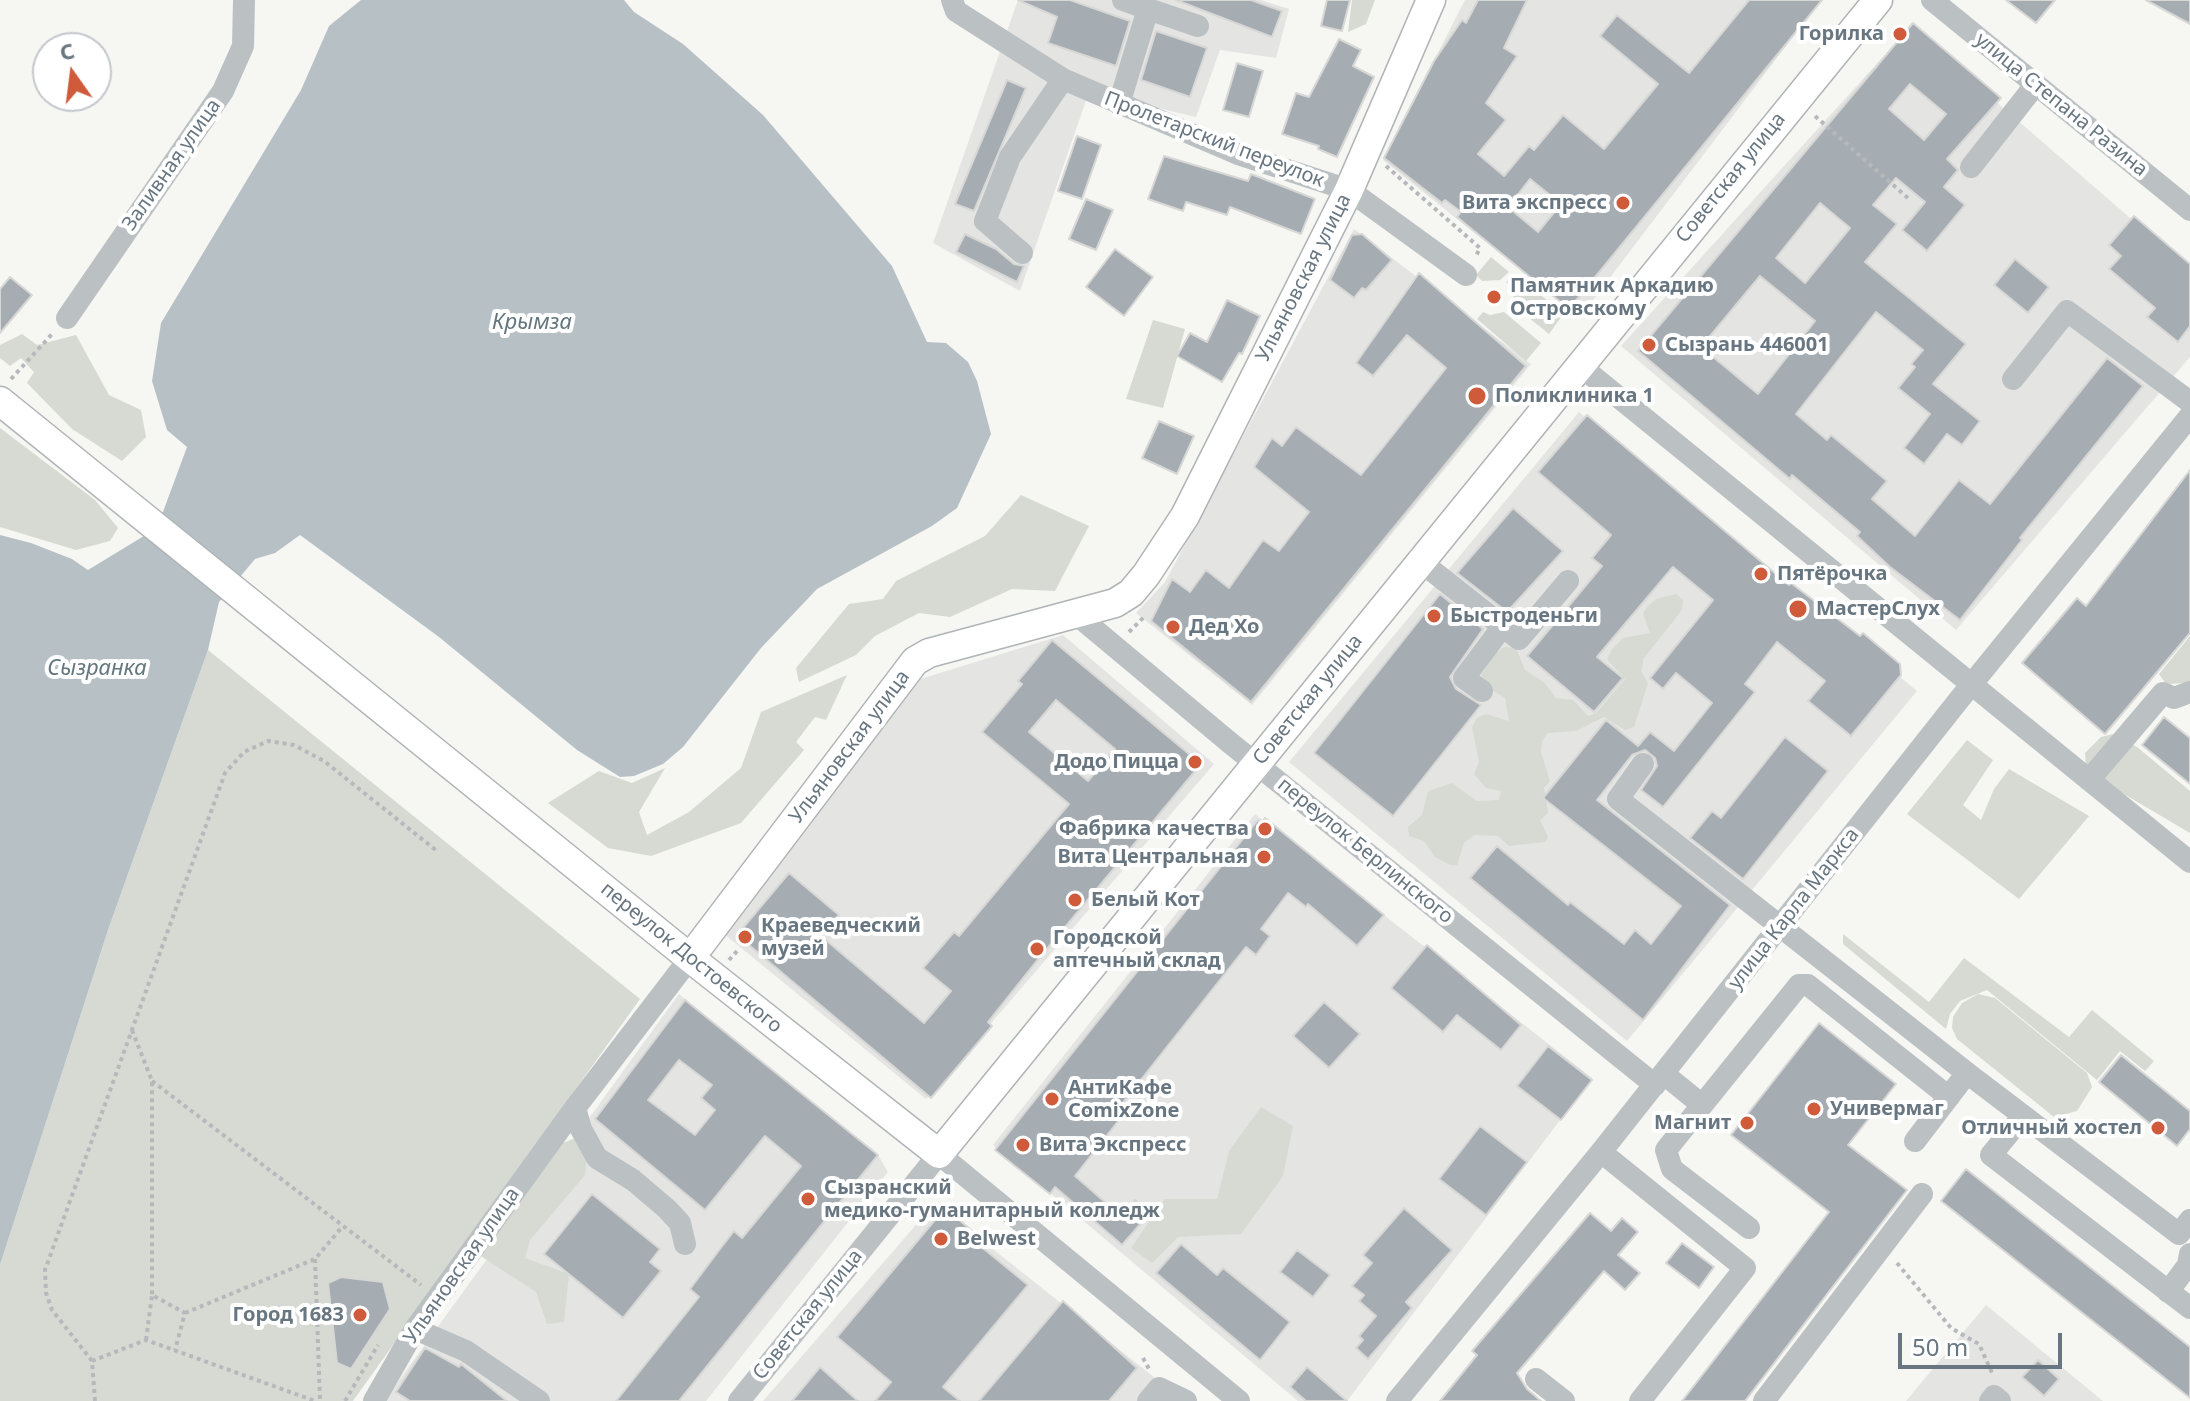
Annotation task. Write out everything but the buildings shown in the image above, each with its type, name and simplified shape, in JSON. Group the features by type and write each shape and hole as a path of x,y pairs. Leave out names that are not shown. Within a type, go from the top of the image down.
{"main road":[{"name":"Ульяновская улица","path":"690,958 754,877 842,752 915,661 929,653 1077,615 1115,603 1131,593 1185,516 1349,190 1431,0"},
{"name":"Советская улица","path":"939,1154 1878,0"},
{"name":"переулок Достоевского","path":"6,390 143,516 690,958 939,1154"}],"street":[{"name":"Заливная улица","path":"67,318 223,91 243,46 244,0"},
{"path":"1123,0 1198,26"},
{"name":"улица Степана Разина","path":"1932,0 2190,210"},
{"name":"Пролетарский переулок","path":"954,5 1063,79 1238,154 1349,190 1466,275"},
{"path":"1119,104 1148,9"},
{"path":"1022,253 985,221 1010,157 1063,79"},
{"path":"1971,167 2036,84"},
{"path":"2013,379 2067,311 2190,402"},
{"path":"1579,365 2190,862"},
{"name":"улица Карла Маркса","path":"1397,1401 1659,1080 1972,684 2190,416"},
{"path":"1421,562 1519,639 1568,581"},
{"name":"переулок Берлинского","path":"1077,615 1256,763 1659,1080 1702,1105"},
{"path":"1482,691 1464,678 1503,626"},
{"path":"2089,780 2163,693 2185,700"},
{"path":"1643,764 1618,799 1967,1073 2187,1238 2188,1265 2168,1292"},
{"name":"Ульяновская улица","path":"374,1401 415,1329 437,1298 575,1108 690,958"},
{"path":"1749,1228 1672,1169 1666,1159 1666,1150 1799,985 1808,985 1949,1097"},
{"path":"1915,1141 1967,1073"},
{"path":"575,1108 581,1129 597,1158 633,1180 667,1209 680,1223 685,1244"},
{"path":"2023,1116 1991,1155 2190,1308"},
{"path":"1601,1152 1745,1268 1640,1401"},
{"name":"Советская улица","path":"739,1401 939,1154"},
{"name":"переулок Достоевского","path":"939,1154 1239,1401"},
{"path":"1764,1401 1922,1194"},
{"path":"415,1329 466,1351 539,1401"},
{"path":"1536,1379 1564,1401"},
{"path":"1148,1401 1159,1388 1186,1401"}],"path":[{"path":"1815,116 1909,199"},
{"path":"1365,148 1480,248 1466,275"},
{"path":"6,390 67,318"},
{"path":"1111,643 1140,624 1147,611"},
{"path":"95,1401 92,1361 52,1310 46,1293 45,1270 225,773 244,752 268,741 294,745 324,761 437,851"},
{"path":"132,1028 152,1081 152,1295 146,1340"},
{"path":"152,1081 437,1298"},
{"path":"185,1313 315,1259 343,1226"},
{"path":"1883,1246 1947,1323 1979,1344 1996,1394"},
{"path":"92,1361 146,1340 318,1401 315,1259"},
{"path":"152,1295 185,1313"},
{"path":"175,1350 185,1313"}],"shaded area":[{"path":"1018,0 1261,0 1289,9 1276,58 1220,50 1196,117 1089,92 1020,291 933,243"},
{"path":"1352,0 1375,0 1366,24 1348,32"},
{"path":"1465,0 1821,0 1580,317 1383,160"},
{"path":"1910,27 2190,270 2190,357 1956,630 1621,346"},
{"path":"1354,229 1531,364 1252,705 1136,613 1165,582"},
{"path":"1491,257 1509,272 1500,280 1482,281 1476,275"},
{"path":"1513,274 1564,313 1549,334 1513,305 1514,291 1506,282"},
{"path":"1483,312 1490,315 1504,312 1541,343 1526,361 1477,319"},
{"path":"1153,320 1185,329 1163,408 1126,399"},
{"path":"22,334 37,345 76,335 109,395 141,410 146,437 122,461 72,429 27,383 34,372 21,358 10,366 0,358 0,345"},
{"path":"1579,412 1917,691 1627,1041 1289,762"},
{"path":"0,428 95,500 118,528 110,541 76,550 0,527"},
{"path":"1021,495 1089,526 1055,591 1012,589 950,617 919,613 875,636 856,655 799,682 796,668 849,604 883,599 896,581 985,536"},
{"path":"1676,594 1683,600 1682,610 1644,658 1641,671 1648,683 1634,727 1625,730 1604,717 1576,731 1548,733 1542,741 1541,752 1550,781 1544,788 1548,813 1540,820 1548,837 1545,842 1509,846 1498,836 1474,835 1464,843 1457,865 1450,865 1435,857 1424,841 1409,836 1408,827 1422,815 1428,791 1452,783 1477,801 1499,800 1501,791 1486,788 1474,774 1479,762 1472,727 1477,718 1486,714 1509,721 1505,698 1490,689 1481,675 1495,654 1504,647 1516,648 1525,670 1544,682 1556,698 1573,700 1588,716 1596,713 1625,679 1607,659 1612,649 1623,638 1650,633 1643,614 1646,608 1656,599"},
{"path":"1063,635 1214,764 926,1099 718,929 917,680"},
{"path":"2190,636 2190,683 2166,684 2159,674"},
{"path":"208,650 640,999 353,1401 0,1401 0,1265 108,930"},
{"path":"847,675 826,720 815,717 796,742 804,750 741,823 651,856 608,848 548,803 599,771 632,783 665,768 639,812 647,835 689,812 741,768 761,712"},
{"path":"2113,734 2137,747 2190,791 2190,833 2117,790 2086,765 2085,753 2101,737"},
{"path":"1967,740 1993,760 1963,805 1981,820 1994,789 2009,769 2089,816 2019,899 1907,814"},
{"path":"1255,814 1592,1078 1347,1401 1298,1401 993,1145"},
{"path":"1843,934 1929,1002 1964,958 2069,1037 2092,1010 2154,1061 2145,1071 2120,1051 2097,1080 1987,990 1960,1001 1950,1014 1946,1029 1843,944"},
{"path":"679,994 878,1155 888,1172 706,1401 384,1401"},
{"path":"1978,994 1995,998 2087,1073 2092,1087 2077,1111 2054,1117 1957,1039 1952,1028 1953,1017 1962,1003"},
{"path":"1261,1107 1293,1126 1283,1176 1241,1234 1178,1237 1152,1263 1131,1248 1165,1199 1217,1199 1229,1151"},
{"path":"575,1138 588,1144 585,1175 530,1240 525,1258 569,1274 564,1322 547,1324 536,1292 473,1251 556,1146"},
{"path":"935,1203 1184,1401 763,1401"},
{"path":"1986,1305 2103,1401 1906,1401"}],"water":[{"name":"Крымза","path":"361,0 624,0 634,12 683,44 763,115 892,266 927,342 946,343 968,362 977,381 991,434 957,508 932,526 817,589 761,648 683,747 663,764 634,776 620,777 577,750 439,637 300,535 275,553 255,559 219,602 208,650 108,930 0,1265 0,535 72,559 88,570 157,528 187,447 167,430 152,381 161,323 301,90 329,26"}],"place":[{"name":"Горилка","path":"1900,34"},
{"name":"Вита экспресс","path":"1623,203"},
{"name":"Памятник Аркадию Островскому","path":"1494,297"},
{"name":"Сызрань 446001","path":"1649,345"},
{"name":"Поликлиника 1","path":"1477,396"},
{"name":"Пятёрочка","path":"1761,574"},
{"name":"МастерСлух","path":"1798,609"},
{"name":"Быстроденьги","path":"1434,616"},
{"name":"Дед Хо","path":"1173,627"},
{"name":"Додо Пицца","path":"1195,762"},
{"name":"Фабрика качества","path":"1265,829"},
{"name":"Вита Центральная","path":"1264,857"},
{"name":"Белый Кот","path":"1075,900"},
{"name":"Краеведческий музей","path":"745,937"},
{"name":"Городской аптечный склад","path":"1037,949"},
{"name":"АнтиКафе ComixZone","path":"1052,1099"},
{"name":"Универмаг","path":"1814,1109"},
{"name":"Магнит","path":"1747,1123"},
{"name":"Отличный хостел","path":"2158,1128"},
{"name":"Вита Экспресс","path":"1023,1145"},
{"name":"Сызранский медико-гуманитарный колледж","path":"808,1199"},
{"name":"Belwest","path":"941,1239"},
{"name":"Город 1683","path":"360,1315"}],"water label":[{"name":"Сызранка","path":"97,669"}]}
